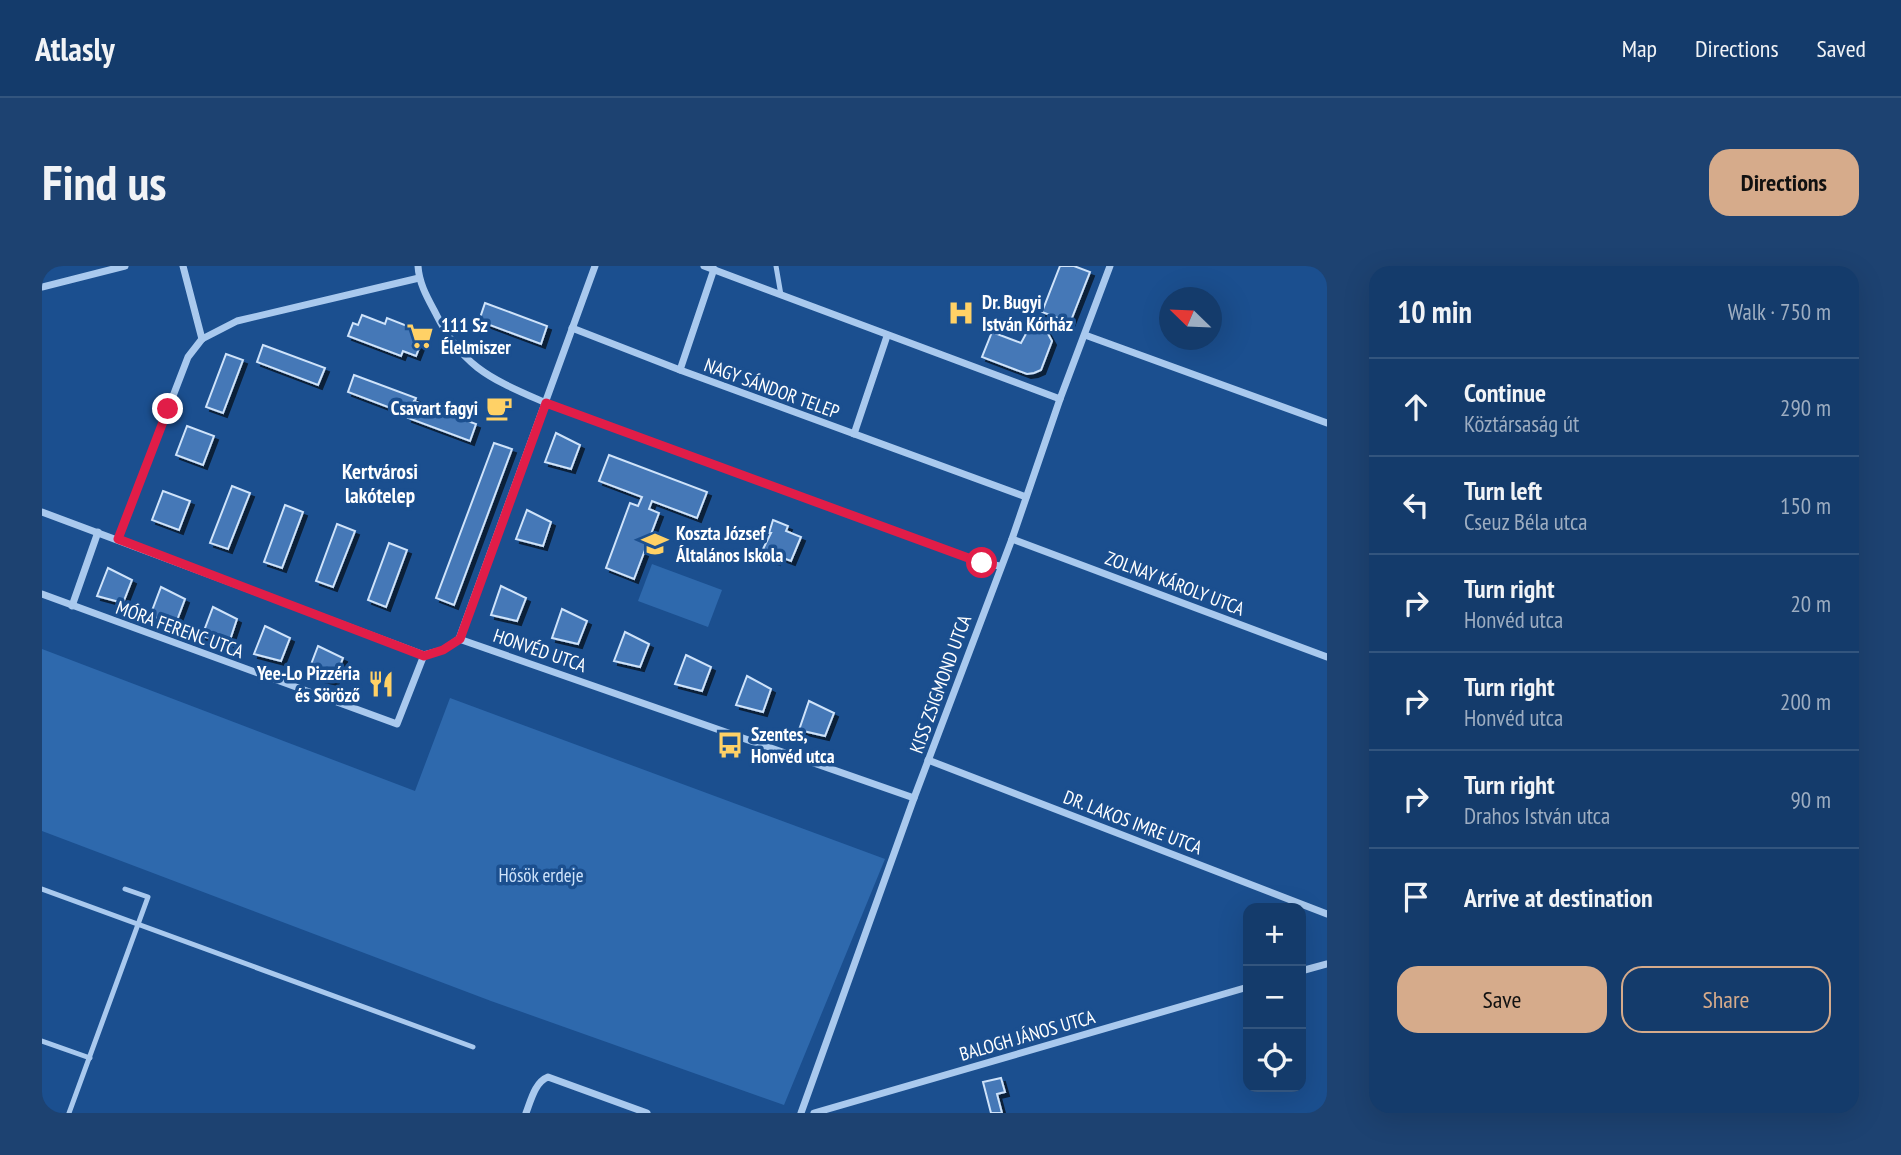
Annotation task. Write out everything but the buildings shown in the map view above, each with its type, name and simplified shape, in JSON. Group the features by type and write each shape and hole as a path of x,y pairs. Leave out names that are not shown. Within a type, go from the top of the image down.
{"street":[{"path":"42,288 125,266"},
{"path":"183,266 202,339"},
{"path":"418,266 419,278 447,337 467,360 493,380 546,403 982,563 1000,566"},
{"path":"42,512 424,656 443,650 460,639 596,266"},
{"path":"704,266 1060,399"},
{"name":"KISS ZSIGMOND UTCA","path":"801,1113 1110,266"},
{"name":"NAGY SÁNDOR TELEP","path":"680,370 714,270"},
{"path":"118,539 188,357 202,339 237,321 419,278"},
{"name":"NAGY SÁNDOR TELEP","path":"572,328 1026,497"},
{"path":"1085,335 1327,423"},
{"name":"NAGY SÁNDOR TELEP","path":"853,434 887,336"},
{"path":"72,606 98,532"},
{"name":"ZOLNAY KÁROLY UTCA","path":"1012,539 1327,657"},
{"name":"MÓRA FERENC UTCA","path":"42,594 397,724 424,656"},
{"name":"HONVÉD UTCA","path":"460,639 914,798"},
{"name":"DR. LAKOS IMRE UTCA","path":"928,760 1327,914"},
{"path":"1306,970 1327,964"},
{"name":"BALOGH JÁNOS UTCA","path":"814,1113 1243,987"},
{"path":"526,1113 538,1085 542,1079 548,1077 647,1113"}],"lane":[{"path":"776,266 781,295"},
{"path":"42,889 473,1047"},
{"path":"69,1113 148,897 125,889"},
{"path":"42,1041 90,1058"}],"green space":[{"path":"652,564 722,590 708,627 638,601"},
{"name":"Hősök erdeje","path":"42,649 415,791 450,698 885,859 784,1105 491,1001 42,831"}],"place":[{"name":"Dr. Bugyi István Kórház","path":"961,313"},
{"name":"111 Sz Élelmiszer","path":"420,336"},
{"name":"Csavart fagyi","path":"499,408"},
{"name":"Koszta József Általános Iskola","path":"655,544"},
{"name":"Yee-Lo Pizzéria és Söröző","path":"381,684"},
{"name":"Szentes, Honvéd utca","path":"730,745"}],"district":[{"name":"Kertvárosi lakótelep","path":"380,484"}],"route":[{"path":"168,409 118,539 424,656 443,650 460,639 546,403 982,563"}]}
